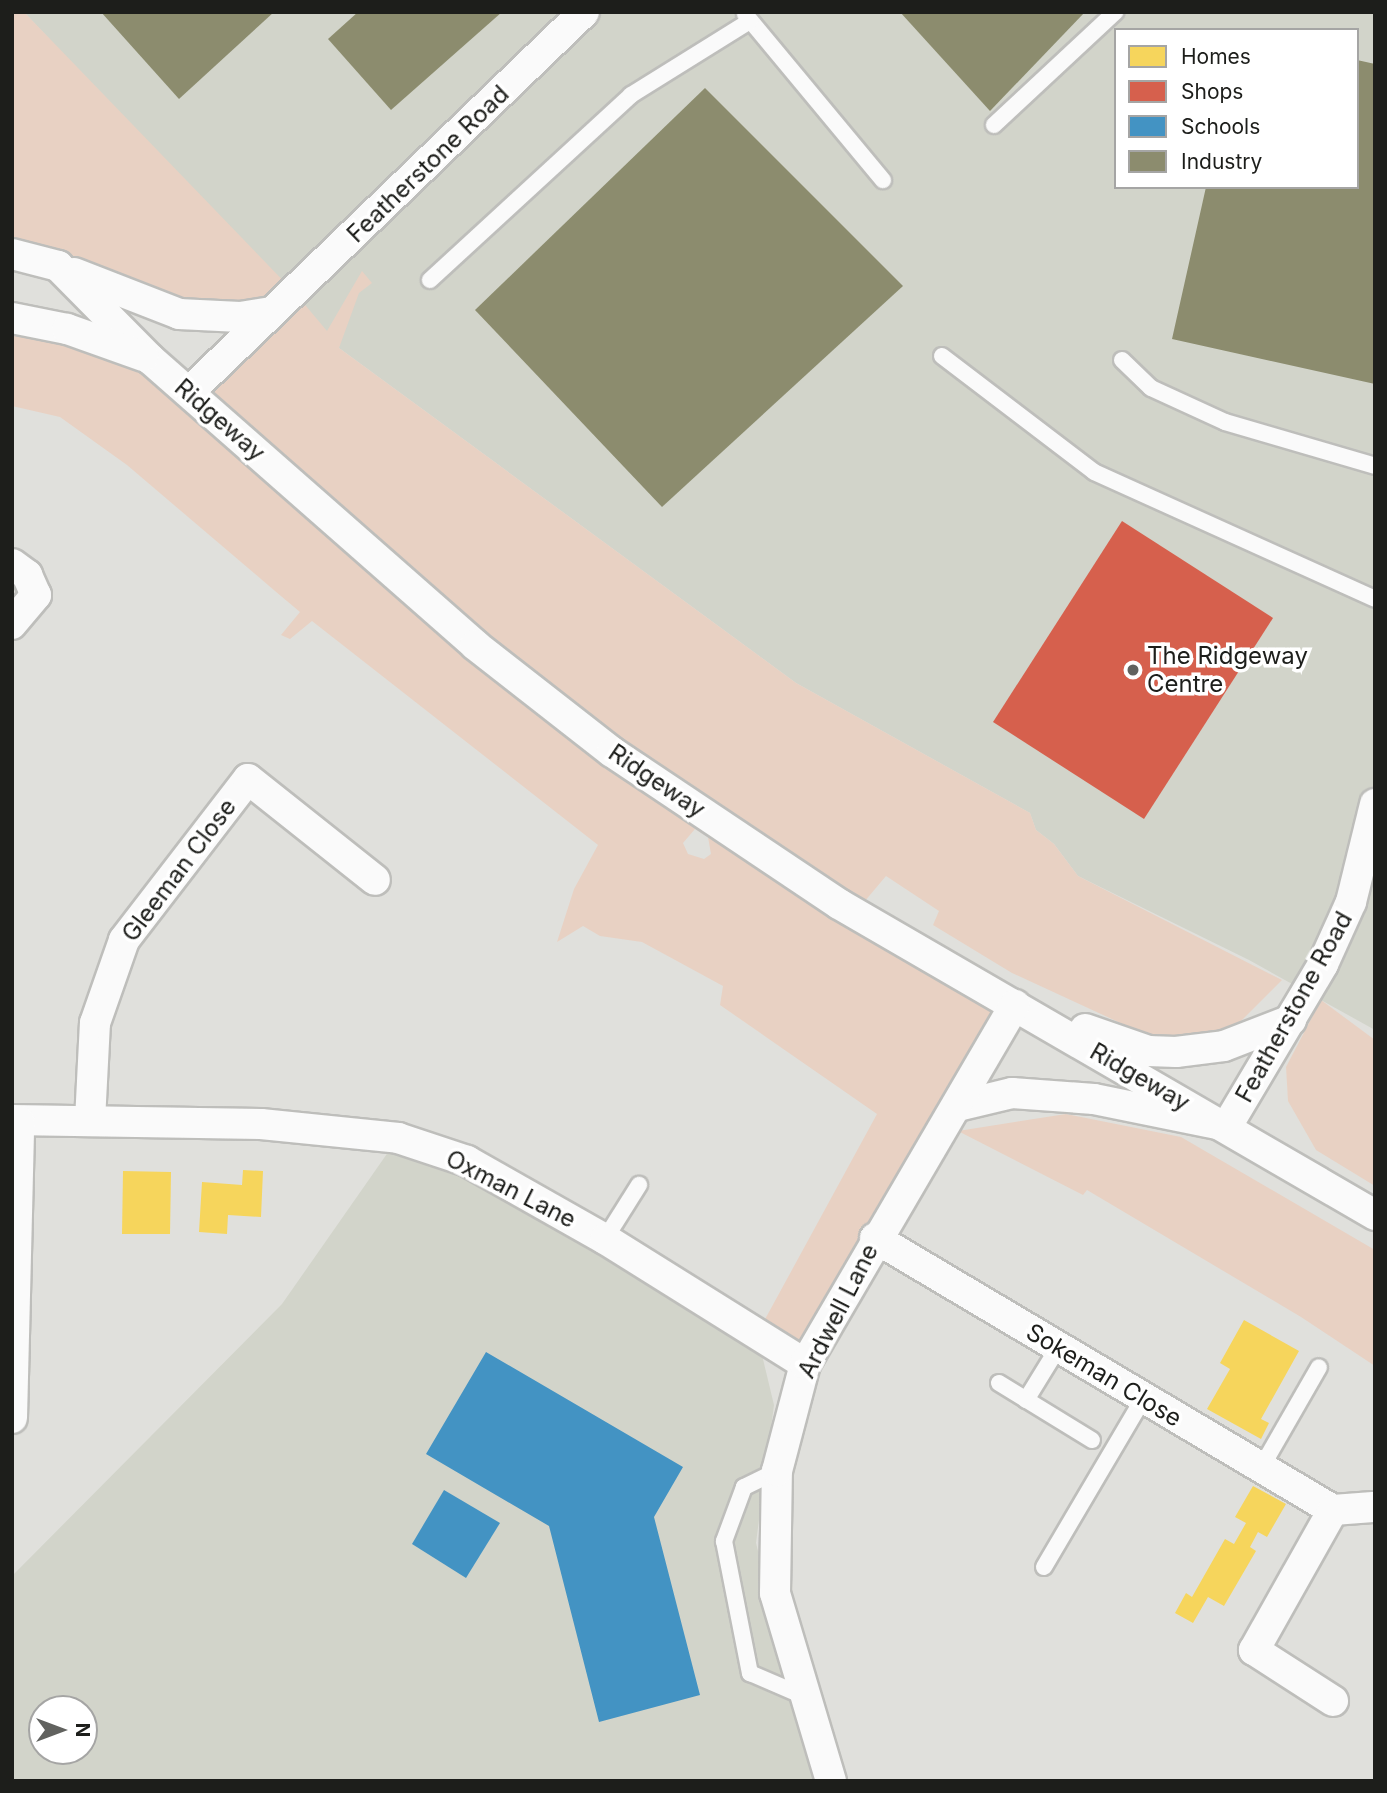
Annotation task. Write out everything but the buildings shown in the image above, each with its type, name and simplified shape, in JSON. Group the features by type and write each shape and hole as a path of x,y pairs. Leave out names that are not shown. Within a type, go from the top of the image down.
{"street":[{"name":"Featherstone Road","path":"189,392 584,12"},
{"path":"12,254 58,265 179,314 240,317 271,312"},
{"name":"Ridgeway","path":"58,265 150,359 475,645 612,752 839,904 1227,1126 1375,1215"},
{"path":"12,318 67,329 150,359"},
{"path":"12,564 27,575 36,595 12,624"},
{"name":"Gleeman Close","path":"90,1121 95,1023 124,940 248,779 375,880"},
{"name":"Featherstone Road","path":"1227,1126 1291,1020 1351,902 1375,804"},
{"path":"1015,1005 1148,1051 1224,1046 1291,1020"},
{"name":"Ardwell Lane","path":"831,1781 775,1593 777,1471 806,1364 876,1238 1015,1005"},
{"path":"957,1106 1012,1093 1094,1099 1227,1126"},
{"path":"12,1418 16,1121"},
{"name":"Oxman Lane","path":"16,1121 261,1124 398,1138 467,1161 605,1239 806,1364"},
{"name":"Sokeman Close","path":"876,1238 1333,1510"},
{"path":"1333,1701 1254,1650 1333,1510 1373,1507"}],"lane":[{"path":"994,125 1115,12"},
{"path":"430,280 631,95 747,17 883,180"},
{"path":"942,356 1094,472 1375,599"},
{"path":"1122,360 1151,388 1225,422 1375,466"},
{"path":"605,1239 639,1185"},
{"path":"1026,1399 1058,1348"},
{"path":"1261,1468 1319,1367"},
{"path":"999,1383 1092,1440"},
{"path":"1044,1567 1143,1399"},
{"path":"777,1471 744,1486 724,1542 750,1673 806,1697"}],"shaded area":[{"path":"12,12 24,12 295,293 327,331 362,271 372,283 359,293 339,348 796,683 1030,813 1036,830 1054,844 1078,876 1282,980 1238,1024 1194,1040 1153,1038 1012,973 933,925 939,911 886,876 859,908 1015,1005 805,1364 757,1334 877,1114 720,1005 723,986 642,942 600,936 583,926 557,942 574,889 598,845 312,621 290,639 281,635 300,612 127,465 60,417 12,406 12,318 67,329 189,392 240,317 12,254","holes":["695,829 708,837 711,854 704,859 688,854 683,843"]},
{"path":"24,12 1375,12 1375,1030 1249,960 1078,876 1054,844 1036,830 1030,813 796,683 339,348"},
{"path":"1321,1000 1375,1040 1375,1186 1316,1150 1288,1101 1286,1067"},
{"path":"1066,1114 1181,1137 1375,1250 1375,1366 1301,1317 1087,1190 1083,1195 958,1131"},
{"path":"398,1138 757,1334 774,1405 756,1543 816,1781 12,1781 12,1576 282,1304"}],"place":[{"name":"The Ridgeway Centre","path":"1133,670"}]}
